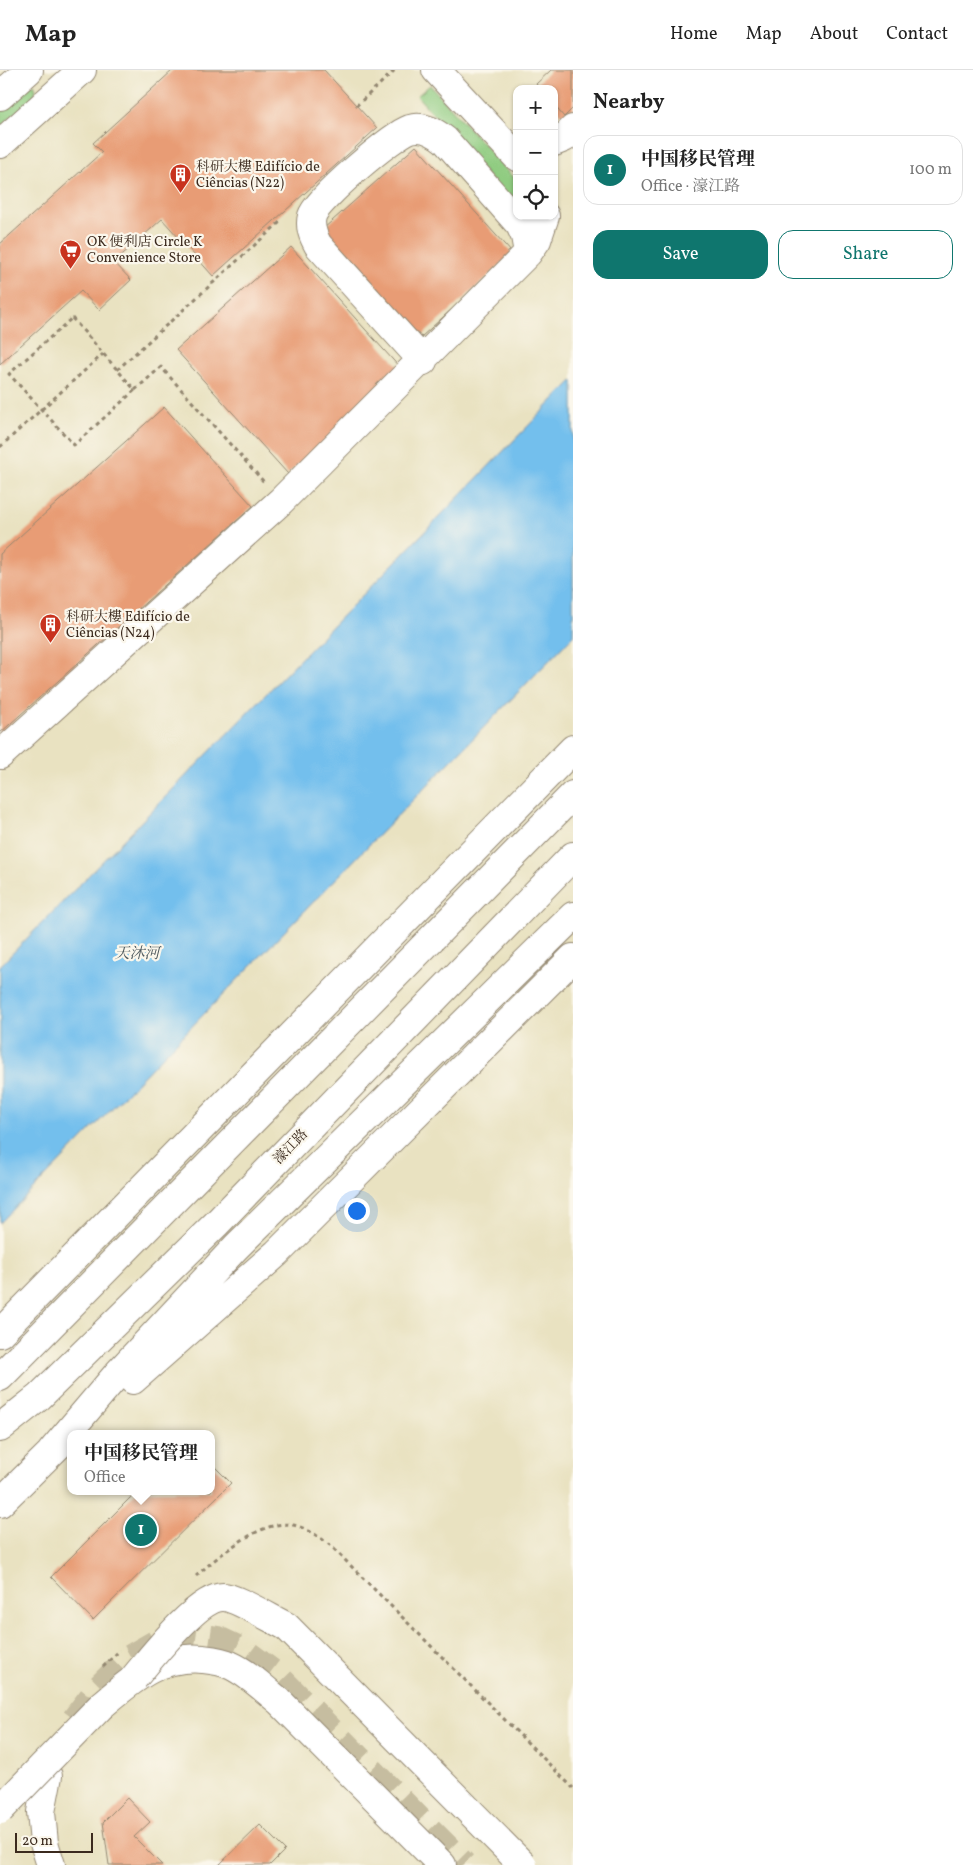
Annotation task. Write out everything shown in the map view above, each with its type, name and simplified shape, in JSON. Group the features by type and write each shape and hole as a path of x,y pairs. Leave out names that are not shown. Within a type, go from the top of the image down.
{"main road":[{"path":"0,96 29,70"},
{"path":"40,70 47,81 48,91 43,105"},
{"path":"0,144 82,70"},
{"path":"436,70 513,150"},
{"path":"422,361 318,245 312,235 312,217 325,197 403,133 410,129 421,128 437,133 445,140 520,225 525,236 528,253"},
{"path":"0,755 281,501 528,253 537,240 544,220"},
{"path":"0,1333 573,749"},
{"path":"0,1377 573,795"},
{"name":"濠江路","path":"0,1428 39,1397 216,1224 573,856"},
{"path":"73,1430 119,1372 236,1247 573,916"},
{"path":"76,1430 277,1253 573,958"},
{"path":"0,1503 65,1440"},
{"path":"134,1678 192,1614 207,1604 223,1597 236,1601 286,1626 523,1865"},
{"path":"0,1810 102,1705 134,1678 150,1668 164,1663 191,1658 213,1660 228,1664 258,1683 279,1701 442,1865"},
{"path":"48,1776 41,1812 44,1843 51,1865"}],"path":[{"path":"356,106 396,70"},
{"path":"117,370 280,222"},
{"path":"135,390 72,318 10,374 74,445 161,367 281,501"},
{"path":"0,447 103,354"}],"green space":[{"path":"34,84 36,90 34,96 0,127 0,105"},
{"path":"430,85 513,177 513,204 417,96"}],"water":[{"name":"天沐河","path":"573,380 573,636 0,1223 0,966"}],"building":[{"name":"科研大樓 Edifício de Ciências (N22)","path":"173,70 324,70 377,128 213,276 162,219 114,262 131,280 99,310 81,291 0,364 0,244 102,152 93,143"},
{"path":"551,70 573,70 573,108 564,117 558,110 558,85 536,84"},
{"path":"416,146 513,254 421,337 323,229"},
{"path":"291,247 402,370 288,474 176,350"},
{"name":"科研大樓 Edifício de Ciências (N24)","path":"164,407 253,506 0,733 0,554"},
{"path":"215,1467 231,1483 93,1620 51,1577 133,1495 215,1495"},
{"path":"127,1798 150,1822 134,1837 162,1865 109,1865 103,1822"},
{"path":"260,1825 285,1850 270,1865 219,1865"}],"tunnel":[{"path":"75,1720 99,1689 129,1659 159,1642 191,1636 218,1640 244,1652 275,1675 463,1865"}],"place":[{"name":"科研大樓 Edifício de Ciências (N22)","path":"180,194"},
{"name":"OK 便利店 Circle K Convenience Store","path":"71,269"},
{"name":"科研大樓 Edifício de Ciências (N24)","path":"50,644"},
{"name":"中国移民管理","path":"141,1530"}]}
